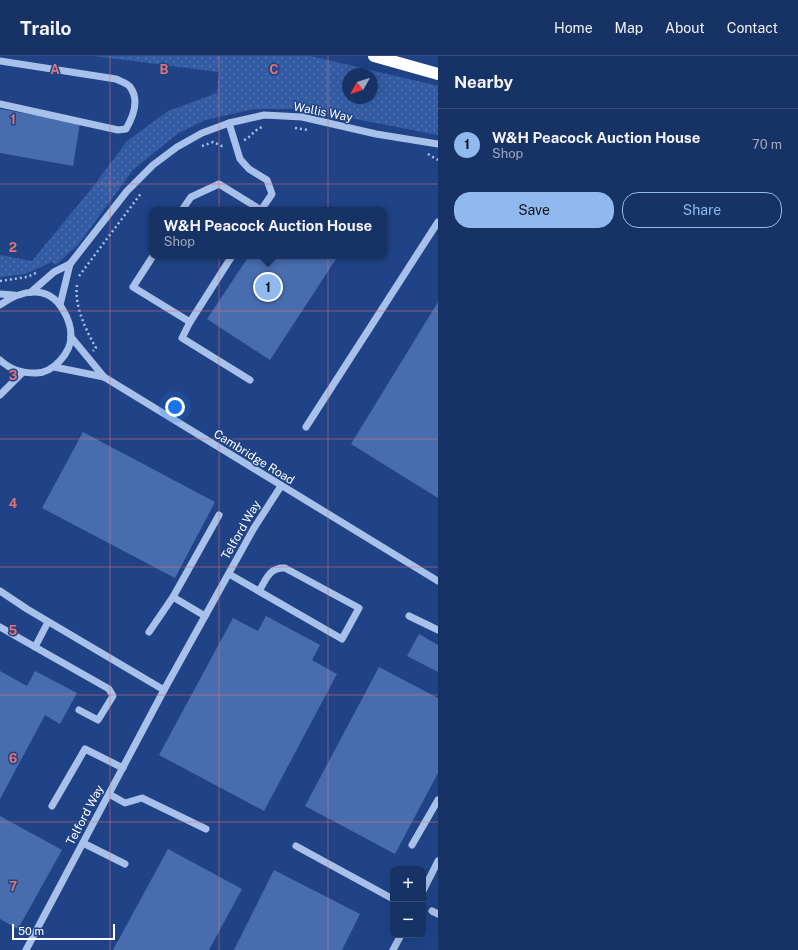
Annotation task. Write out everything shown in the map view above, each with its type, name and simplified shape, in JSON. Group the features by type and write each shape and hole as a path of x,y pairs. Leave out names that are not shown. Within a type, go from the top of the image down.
{"highway":[{"path":"374,56 438,74"}],"street":[{"path":"0,61 116,79 130,86 135,98 133,115 126,129 118,130 0,104"},
{"name":"Wallis Way","path":"60,305 70,264 127,191 153,165 202,133 229,123 264,115 302,117 376,134 438,144"},
{"path":"229,123 240,159 249,169 267,180 272,194 263,207"},
{"path":"184,207 191,197 219,184 256,207"},
{"path":"306,427 438,222"},
{"path":"151,259 133,287 190,322"},
{"path":"230,259 190,322 182,338 250,380"},
{"name":"Wallis Way","path":"31,292 54,272 70,264"},
{"path":"0,294 14,295 31,292 47,293 60,305 69,320 71,337 62,359 54,368 40,373 22,373 6,365 0,360"},
{"path":"0,305 14,295"},
{"path":"71,337 104,378"},
{"name":"Cambridge Road","path":"54,368 104,378 438,581"},
{"path":"0,395 22,373"},
{"name":"Telford Way","path":"26,950 164,690 254,528 281,486"},
{"path":"149,632 173,596 219,515"},
{"path":"229,574 342,639 359,608 285,568 272,570 259,591"},
{"path":"0,591 48,622 164,690"},
{"path":"173,596 205,616"},
{"path":"409,616 438,630"},
{"path":"35,647 48,622"},
{"path":"0,627 109,689 113,696 98,720 79,710"},
{"path":"52,806 85,749 123,768"},
{"path":"109,794 125,803 142,798 206,830"},
{"path":"412,845 438,800"},
{"path":"83,843 125,864"},
{"path":"296,846 390,897"},
{"path":"426,885 438,861"},
{"path":"393,950 399,938"}],"path":[{"path":"200,146 213,142 222,146"},
{"path":"96,348 84,325 80,309 76,288 78,276 145,188"},
{"path":"0,281 27,277 44,268"}],"shaded area":[{"path":"94,56 311,56 362,68 342,68 342,104 378,104 378,72 438,86 438,135 304,109 254,109 205,120 177,134 133,170 78,245 56,265 52,262 25,274 0,277 0,255 32,261 92,188 127,141 168,111 217,93 219,72"}],"building":[{"path":"0,109 80,123 73,166 0,153"},
{"path":"247,259 336,259 270,360 207,319"},
{"path":"438,302 438,498 351,444"},
{"path":"83,432 215,502 175,578 42,508"},
{"path":"266,616 320,645 312,660 337,674 264,811 159,755 233,618 258,631"},
{"path":"419,634 438,645 438,672 407,656"},
{"path":"379,667 438,698 438,773 395,854 305,806"},
{"path":"0,671 27,686 35,671 77,693 60,724 45,715 0,799"},
{"path":"0,816 62,850 18,929 0,919"},
{"path":"168,849 242,889 209,950 113,950"},
{"path":"274,870 360,914 342,950 234,950"}],"place":[{"name":"W&H Peacock Auction House","path":"268,287"}]}
